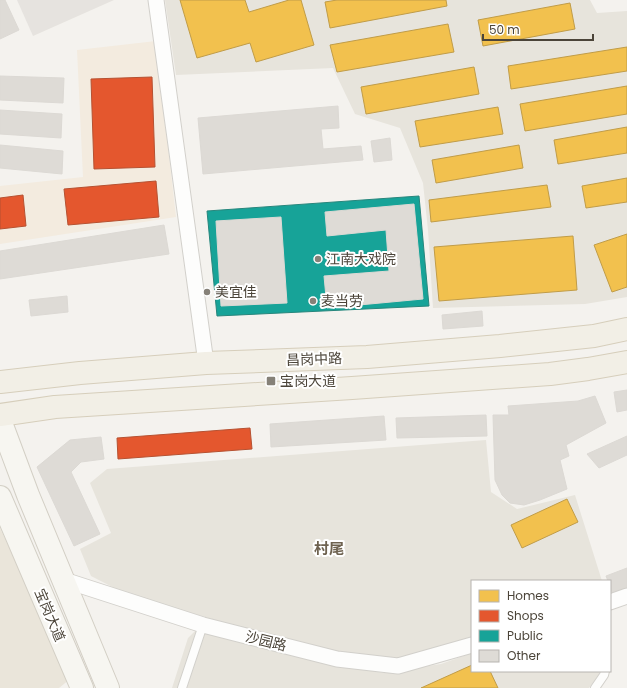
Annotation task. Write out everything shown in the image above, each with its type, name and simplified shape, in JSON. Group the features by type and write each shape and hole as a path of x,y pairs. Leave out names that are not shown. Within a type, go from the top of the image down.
{"main road":[{"name":"昌岗中路","path":"0,382 80,373 206,363 367,357 500,346 594,336 627,329"},
{"path":"0,415 55,407 550,374 627,362"},
{"name":"宝岗大道","path":"0,420 28,495 108,688"},
{"name":"宝岗大道","path":"0,498 82,688"}],"street":[{"path":"156,0 206,363"},
{"name":"沙园路","path":"64,580 203,626 337,659 398,666 471,644"},
{"path":"611,602 627,596"}],"lane":[{"path":"182,688 203,626"},
{"path":"595,688 605,672"}],"shaded area":[{"path":"17,0 114,0 33,36"},
{"path":"165,0 590,0 597,13 627,11 627,297 585,304 433,308 428,230 423,183 400,128 355,114 333,68 176,75"},
{"path":"156,41 176,217 0,244 0,186 83,177 77,50"},
{"path":"486,440 491,492 517,509 575,495 602,580 471,580 471,637 393,660 337,654 130,596 91,576 80,549 111,533 90,483 107,469"},
{"path":"0,528 70,679 59,688 0,688"},
{"path":"197,629 227,639 383,673 441,664 471,653 471,672 599,672 599,675 589,688 172,688 188,638"}],"building: Homes":[{"path":"180,0 245,0 249,12 289,0 301,0 314,45 256,62 250,43 197,58"},
{"path":"337,0 446,0 447,6 330,28 325,2"},
{"path":"570,3 575,29 483,46 478,20"},
{"path":"448,24 454,52 337,72 330,45"},
{"path":"627,47 627,71 511,89 508,66"},
{"path":"474,67 479,94 366,114 361,87"},
{"path":"627,86 627,114 525,131 520,104"},
{"path":"498,107 503,134 420,147 415,121"},
{"path":"627,127 627,153 558,164 554,140"},
{"path":"519,145 523,168 436,183 432,160"},
{"path":"627,178 627,202 586,208 582,186"},
{"path":"547,185 551,207 431,222 429,200"},
{"path":"627,234 627,287 612,292 594,245"},
{"path":"573,236 577,290 439,301 434,247"},
{"path":"567,499 578,522 522,548 511,525"},
{"path":"471,665 471,672 490,672 498,688 421,688"}],"building: Shops":[{"path":"152,77 155,167 94,169 91,79"},
{"path":"156,181 159,217 68,225 64,189"},
{"path":"23,195 26,226 0,229 0,198"},
{"path":"250,428 252,449 118,459 117,438"}],"building: Public":[{"name":"江南大戏院","path":"419,196 429,306 217,316 207,211"}],"building: Other":[{"path":"0,0 5,0 19,30 0,39"},
{"path":"0,76 64,78 63,103 0,100"},
{"path":"338,106 339,128 321,129 323,149 361,146 363,160 203,174 198,118"},
{"path":"0,110 62,114 61,138 0,134"},
{"path":"390,138 392,160 374,162 371,141"},
{"path":"0,145 63,151 62,174 0,168"},
{"path":"414,204 423,299 327,308 324,276 389,271 386,230 327,236 325,212"},
{"path":"281,217 287,303 221,306 216,221"},
{"path":"164,225 169,254 0,279 0,251"},
{"path":"67,296 68,312 31,316 29,300"},
{"path":"482,311 483,326 443,329 442,315"},
{"path":"627,390 627,410 617,412 614,392"},
{"path":"595,396 606,423 566,445 569,456 560,460 567,489 524,505 510,503 502,495 495,480 493,415 509,415 508,406 578,401"},
{"path":"486,415 487,436 397,438 396,418"},
{"path":"384,416 386,440 271,447 270,424"},
{"path":"627,436 627,455 599,468 587,454"},
{"path":"101,437 104,459 81,462 71,472 100,534 74,546 37,467 70,440"},
{"path":"627,568 627,590 613,595 611,590 611,580 608,580 606,576"}],"place":[{"name":"江南大戏院","path":"318,259"},
{"name":"美宜佳","path":"207,292"},
{"name":"麦当劳","path":"313,301"},
{"name":"宝岗大道","path":"271,381"}],"district":[{"name":"村尾","path":"329,548"}]}
